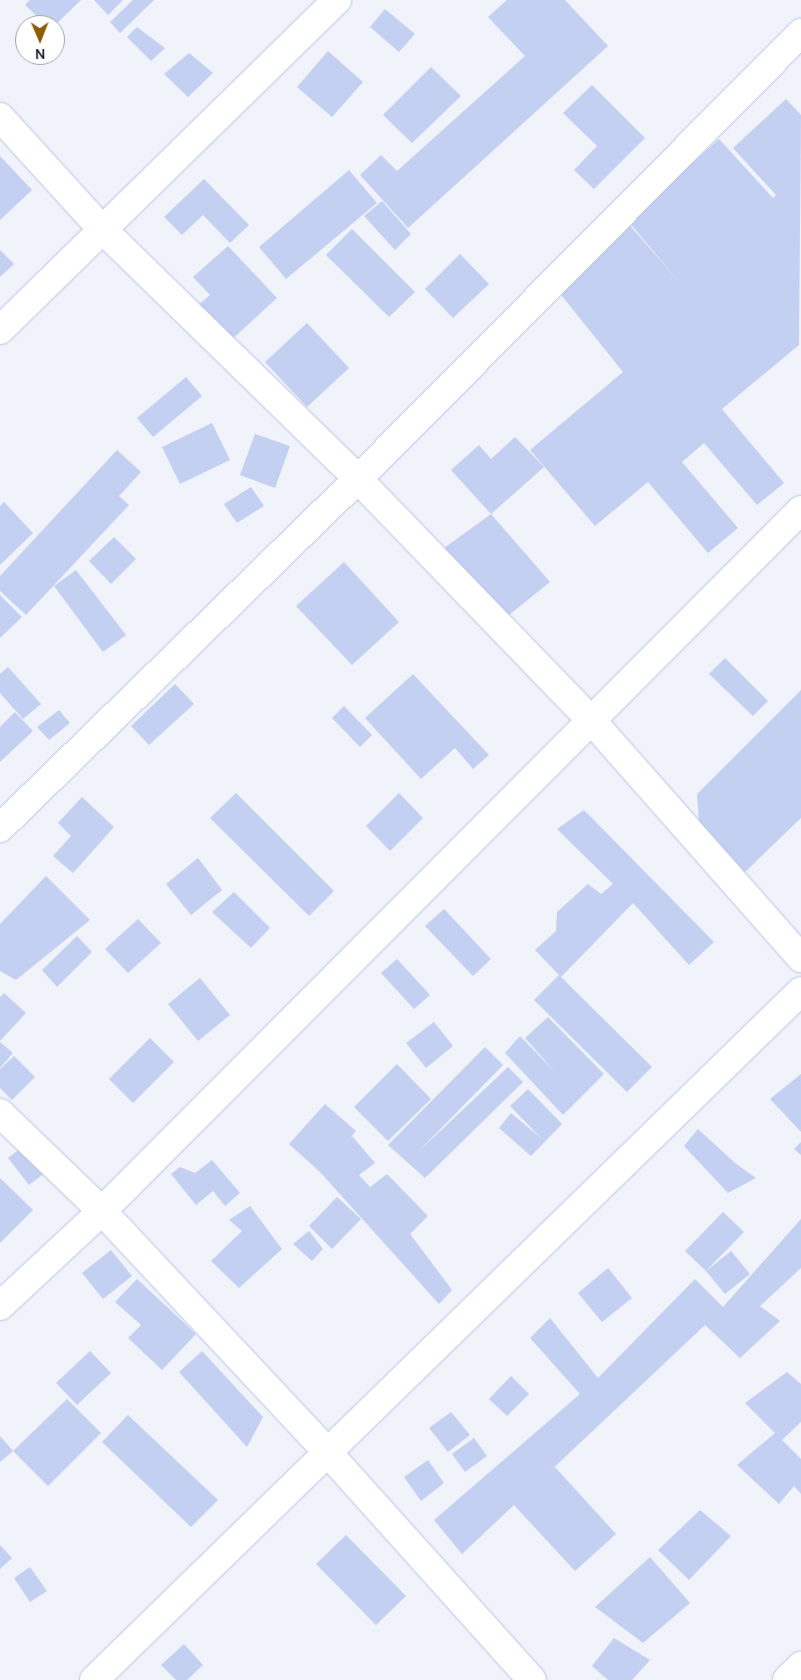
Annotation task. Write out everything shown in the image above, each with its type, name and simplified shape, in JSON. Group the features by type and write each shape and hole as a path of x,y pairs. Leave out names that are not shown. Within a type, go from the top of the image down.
{"street":[{"path":"0,330 101,228 337,0"},
{"path":"0,828 358,479 801,33"},
{"path":"0,117 101,228 358,479 592,721 801,958"},
{"path":"0,1306 102,1212 801,510"},
{"path":"94,1680 330,1455 801,991"},
{"path":"0,1113 102,1212 330,1455 532,1680"},
{"path":"787,1680 801,1666"}],"building":[{"path":"30,0 81,0 65,15 36,15 25,5"},
{"path":"94,0 123,0 108,15"},
{"path":"133,0 154,0 120,33 110,22"},
{"path":"507,0 565,0 608,46 408,228 360,175 381,155 397,171 525,56 488,17"},
{"path":"385,9 415,34 399,52 370,27"},
{"path":"137,27 165,48 151,61 127,37"},
{"path":"328,51 363,82 332,117 297,87"},
{"path":"189,53 213,73 188,97 164,74"},
{"path":"431,67 461,96 412,143 383,115"},
{"path":"592,85 645,138 594,189 574,170 597,146 563,113"},
{"path":"786,99 801,115 799,345 722,409 784,483 757,505 704,443 682,462 738,528 708,553 648,482 595,526 530,450 623,372 558,291 627,222 680,283 628,221 719,139 773,198 776,195 733,148"},
{"path":"0,156 32,190 0,220"},
{"path":"349,170 377,203 286,279 259,247"},
{"path":"204,179 249,225 230,243 203,215 182,235 164,217"},
{"path":"382,201 411,234 395,250 364,216"},
{"path":"352,229 415,292 389,317 326,255"},
{"path":"228,246 277,298 228,343 196,307 210,295 193,277"},
{"path":"0,250 14,264 0,277"},
{"path":"460,254 489,284 453,318 425,289"},
{"path":"307,323 349,368 307,407 265,362"},
{"path":"186,377 202,396 153,437 137,418"},
{"path":"212,423 230,460 180,484 162,447"},
{"path":"255,434 290,446 275,488 240,475"},
{"path":"515,437 544,467 491,514 451,470 479,445 491,459"},
{"path":"117,450 141,472 119,496 129,505 26,615 0,591 0,576"},
{"path":"251,487 264,506 237,523 224,504"},
{"path":"4,502 33,533 0,565 0,506"},
{"path":"491,514 550,582 499,623 440,551"},
{"path":"114,537 136,559 111,584 89,561"},
{"path":"344,562 399,622 352,665 296,606"},
{"path":"76,570 126,635 103,652 54,586"},
{"path":"0,595 22,617 0,638"},
{"path":"725,658 768,701 753,716 709,674"},
{"path":"8,667 41,704 23,719 0,693 0,674"},
{"path":"413,674 489,755 473,769 455,748 421,779 365,718"},
{"path":"175,684 194,704 149,745 131,726"},
{"path":"801,690 801,818 745,872 699,822 697,794"},
{"path":"344,706 372,735 360,747 332,718"},
{"path":"59,710 70,723 49,740 37,727"},
{"path":"15,712 33,731 0,762 0,727"},
{"path":"236,793 334,891 309,916 210,818"},
{"path":"399,793 423,818 390,851 366,826"},
{"path":"82,797 114,827 73,873 53,856 71,836 58,823"},
{"path":"584,810 714,942 689,965 633,903 561,977 652,1067 627,1092 534,1000 559,975 535,950 556,931 557,912 588,884 601,894 613,884 557,829"},
{"path":"198,858 222,890 191,915 166,884"},
{"path":"46,876 90,920 16,980 0,971 0,924"},
{"path":"234,892 270,928 251,948 212,912"},
{"path":"444,909 491,959 473,976 425,926"},
{"path":"138,919 161,943 128,973 105,949"},
{"path":"77,936 92,952 57,987 42,970"},
{"path":"397,959 430,995 414,1009 381,973"},
{"path":"200,978 230,1015 198,1041 168,1004"},
{"path":"4,993 26,1013 0,1041 0,997"},
{"path":"548,1017 604,1074 563,1115 505,1053 520,1036 555,1072 525,1038"},
{"path":"434,1022 453,1046 426,1068 406,1043"},
{"path":"150,1038 174,1062 133,1103 109,1079"},
{"path":"0,1042 13,1053 0,1068"},
{"path":"485,1047 503,1065 417,1153 508,1067 523,1082 425,1178 388,1145"},
{"path":"14,1056 35,1077 12,1100 0,1088 0,1069"},
{"path":"397,1064 431,1099 388,1141 354,1107"},
{"path":"801,1074 801,1132 770,1099"},
{"path":"528,1089 562,1124 531,1156 499,1128 511,1113 542,1139 510,1106"},
{"path":"325,1104 356,1131 339,1150 352,1136 375,1163 359,1175 370,1187 387,1174 428,1216 410,1234 452,1290 439,1304 320,1172 289,1144"},
{"path":"698,1129 735,1163 756,1178 728,1193 684,1146"},
{"path":"801,1142 801,1155 794,1149"},
{"path":"25,1145 46,1172 29,1185 8,1158"},
{"path":"212,1160 240,1193 225,1206 213,1191 196,1205 171,1174 180,1167 195,1173"},
{"path":"0,1178 33,1210 0,1243"},
{"path":"337,1197 361,1219 332,1249 309,1226"},
{"path":"250,1206 282,1249 239,1288 211,1261 242,1231 229,1220"},
{"path":"723,1212 744,1232 706,1271 685,1251"},
{"path":"801,1219 801,1268 760,1306 780,1321 740,1358 705,1325 546,1475 555,1467 616,1534 575,1571 514,1505 462,1554 434,1520 580,1394 530,1338 550,1318 598,1378 695,1279 723,1307"},
{"path":"309,1231 323,1249 312,1261 293,1244"},
{"path":"111,1250 132,1276 103,1299 82,1273"},
{"path":"731,1251 750,1274 725,1294 706,1271"},
{"path":"608,1268 632,1298 602,1322 578,1293"},
{"path":"137,1279 196,1334 162,1370 128,1338 141,1325 115,1302"},
{"path":"90,1351 111,1373 77,1405 56,1383"},
{"path":"202,1351 263,1417 247,1447 179,1372"},
{"path":"787,1372 801,1384 801,1422 782,1440 801,1459 801,1494 794,1486 779,1504 737,1465 775,1433 745,1403"},
{"path":"511,1376 529,1394 507,1416 489,1399"},
{"path":"67,1399 101,1433 48,1486 13,1451"},
{"path":"451,1412 470,1435 448,1452 429,1428"},
{"path":"128,1415 218,1500 191,1527 102,1442"},
{"path":"0,1436 13,1451 0,1462"},
{"path":"474,1438 487,1456 465,1472 452,1454"},
{"path":"428,1460 444,1483 421,1501 404,1477"},
{"path":"700,1510 731,1536 689,1580 658,1550"},
{"path":"346,1535 406,1596 376,1625 316,1564"},
{"path":"0,1545 12,1558 0,1569"},
{"path":"650,1557 690,1603 643,1643 595,1607"},
{"path":"30,1567 47,1591 30,1602 14,1578"},
{"path":"614,1638 650,1660 632,1680 608,1680 592,1666"},
{"path":"184,1644 203,1665 187,1680 176,1680 161,1665"}]}
